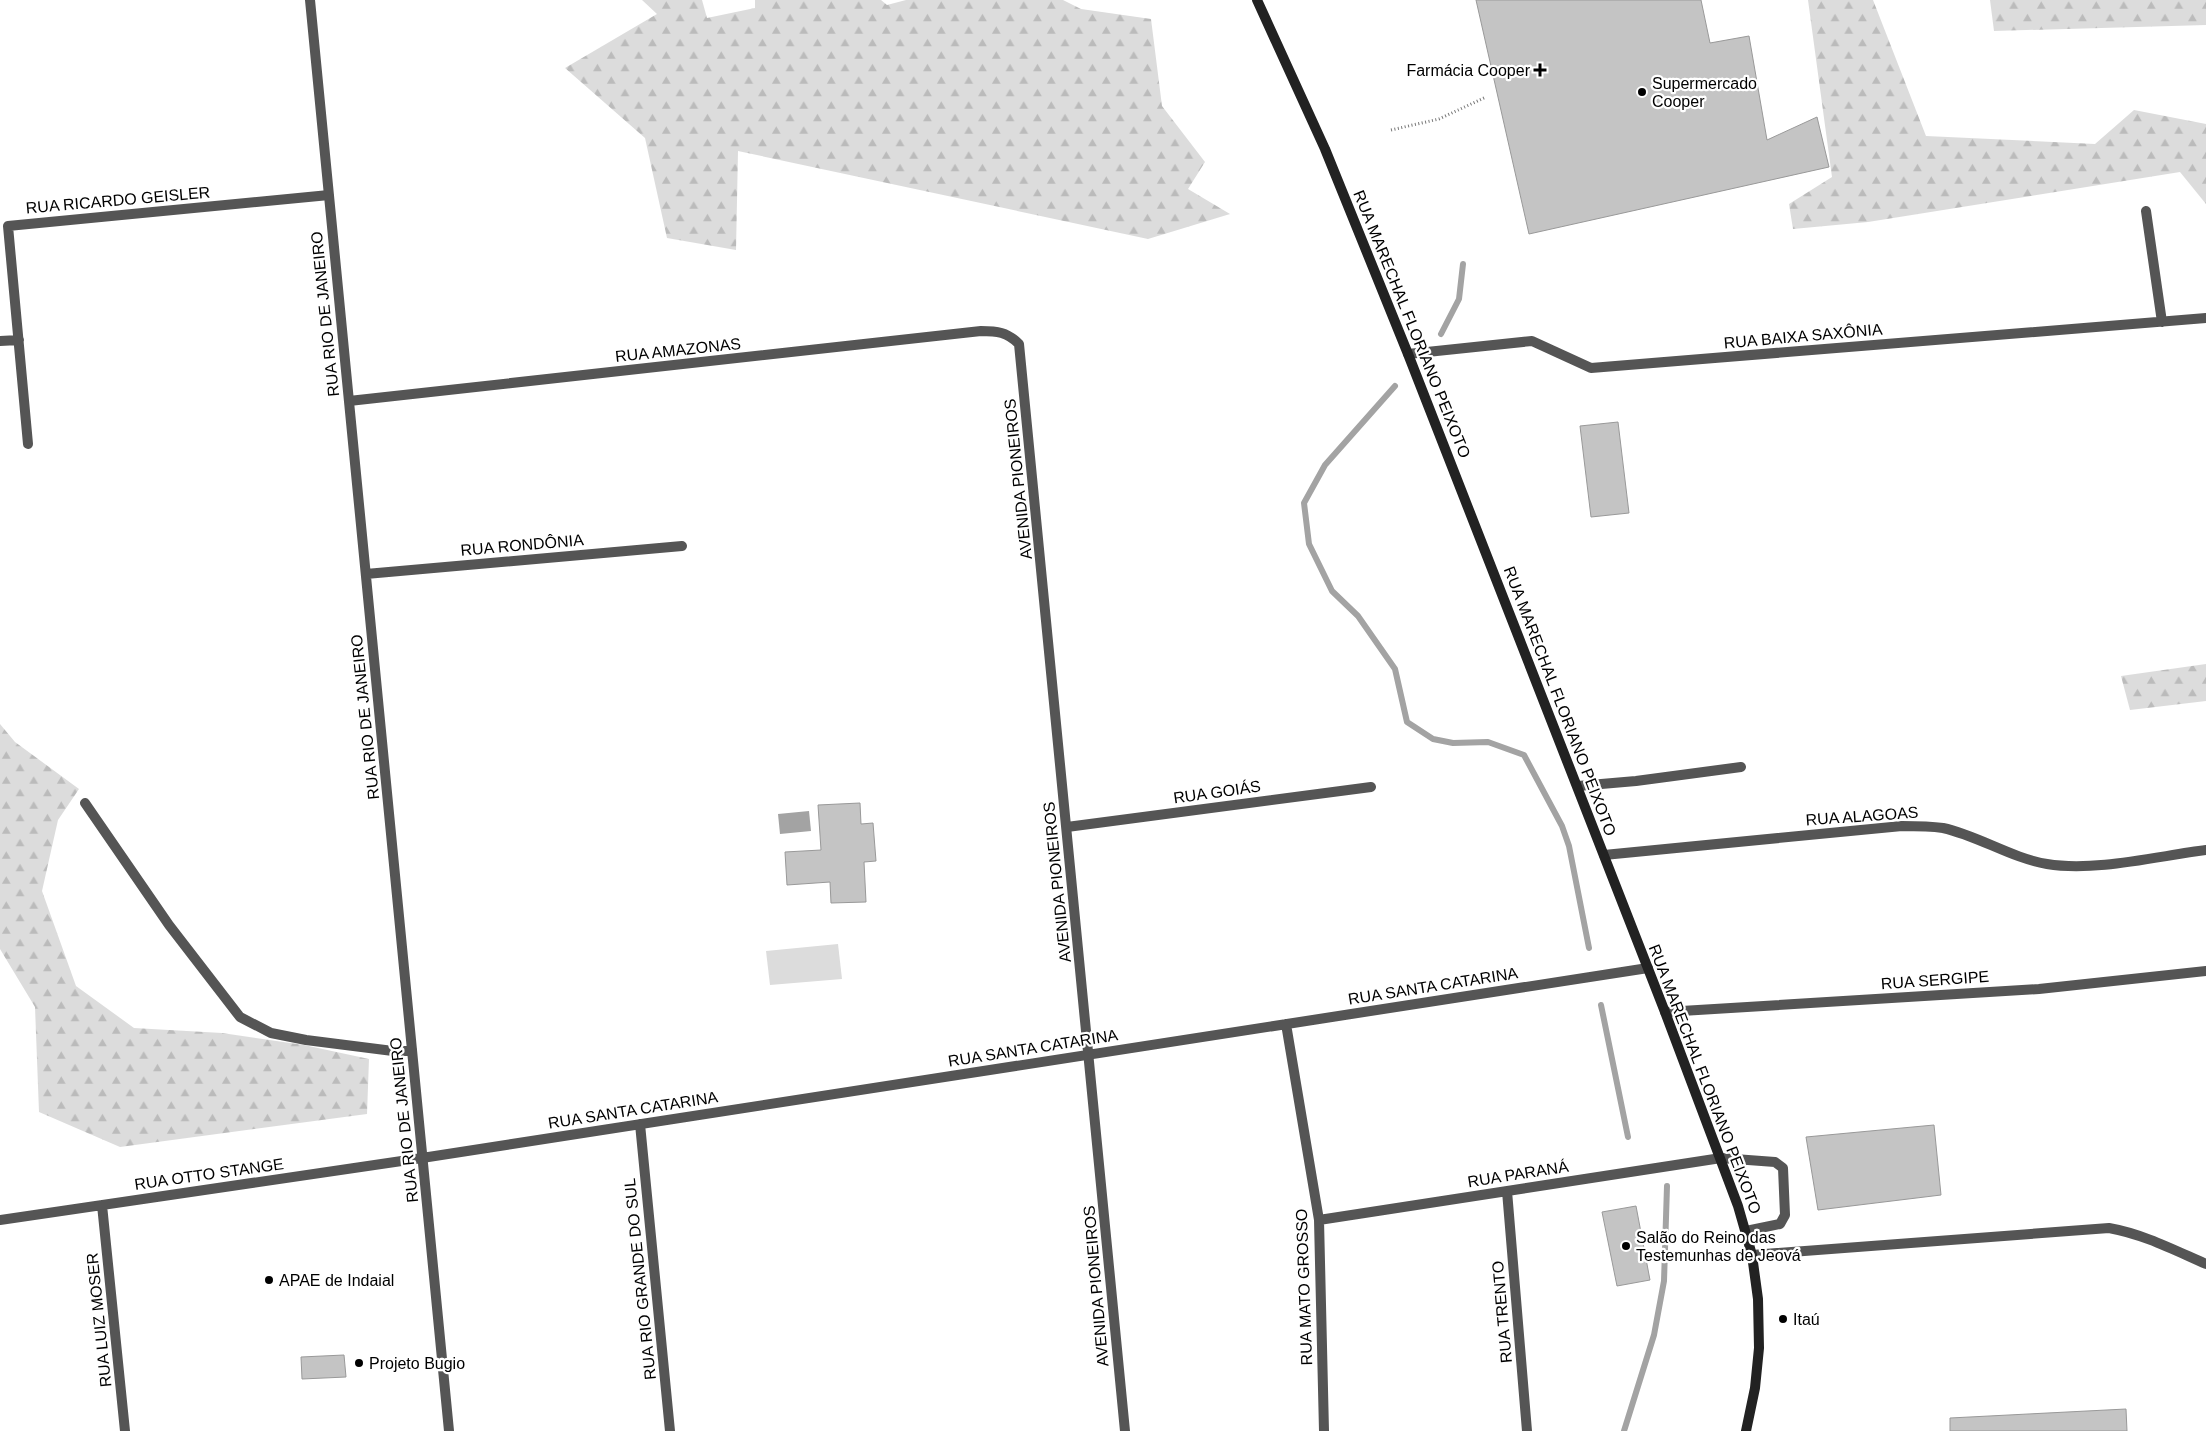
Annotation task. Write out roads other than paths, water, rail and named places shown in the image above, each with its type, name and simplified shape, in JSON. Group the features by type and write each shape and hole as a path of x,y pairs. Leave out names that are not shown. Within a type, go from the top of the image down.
{"main road":[{"name":"RUA MARECHAL FLORIANO PEIXOTO","path":"1257,0 1325,149 1408,354 1578,786 1721,1158 1746,1231 1752,1255 1758,1299 1758,1348 1755,1388 1746,1431"}],"street":[{"name":"RUA RIO DE JANEIRO","path":"310,0 449,1431"},
{"name":"RUA RICARDO GEISLER","path":"28,444 8,226 329,195"},
{"path":"2146,211 2162,322"},
{"name":"RUA BAIXA SAXÔNIA","path":"1408,354 1532,341 1591,368 2206,318"},
{"name":"RUA AMAZONAS","path":"349,401 982,332 997,332 1010,335"},
{"name":"AVENIDA PIONEIROS","path":"1010,335 1018,344 1021,357 1125,1431"},
{"path":"0,342 18,340"},
{"name":"RUA RONDÔNIA","path":"366,574 682,546"},
{"path":"1578,786 1636,781 1741,767"},
{"name":"RUA GOIÁS","path":"1067,827 1371,787"},
{"path":"85,803 169,925 240,1017 271,1033 306,1040 394,1051 412,1051"},
{"name":"RUA ALAGOAS","path":"1604,855 1902,826 1924,826 1945,829 2027,859 2048,864 2076,866 2206,850"},
{"name":"RUA SANTA CATARINA","path":"422,1158 1648,968"},
{"name":"RUA SERGIPE","path":"1665,1012 2039,989 2206,971"},
{"name":"RUA MATO GROSSO","path":"1286,1024 1319,1220 1324,1431"},
{"name":"RUA RIO GRANDE DO SUL","path":"640,1124 670,1431"},
{"name":"RUA OTTO STANGE","path":"0,1220 422,1158"},
{"name":"RUA PARANÁ","path":"1319,1220 1721,1158 1775,1162 1783,1168 1785,1214 1783,1220 1780,1224 1746,1231"},
{"name":"RUA TRENTO","path":"1507,1191 1527,1431"},
{"name":"RUA LUIZ MOSER","path":"102,1205 125,1431"},
{"path":"1752,1255 2109,1228 2127,1231 2152,1240 2206,1264"}],"waterway":[{"path":"1441,334 1459,299 1463,264"},
{"path":"1395,386 1325,465 1304,503 1309,544 1332,591 1358,616 1395,669 1407,722 1433,739 1453,743 1488,742 1524,755 1562,826 1569,846 1589,948"},
{"path":"1601,1005 1628,1137"},
{"path":"1624,1431 1654,1335 1664,1281 1667,1186"}],"place":[{"name":"Farmácia Cooper","path":"1540,70"},
{"name":"Supermercado Cooper","path":"1642,92"},
{"name":"Salão do Reino das Testemunhas de Jeová","path":"1626,1246"},
{"name":"APAE de Indaial","path":"269,1280"},
{"name":"Itaú","path":"1783,1319"},
{"name":"Projeto Bugio","path":"359,1363"}]}
